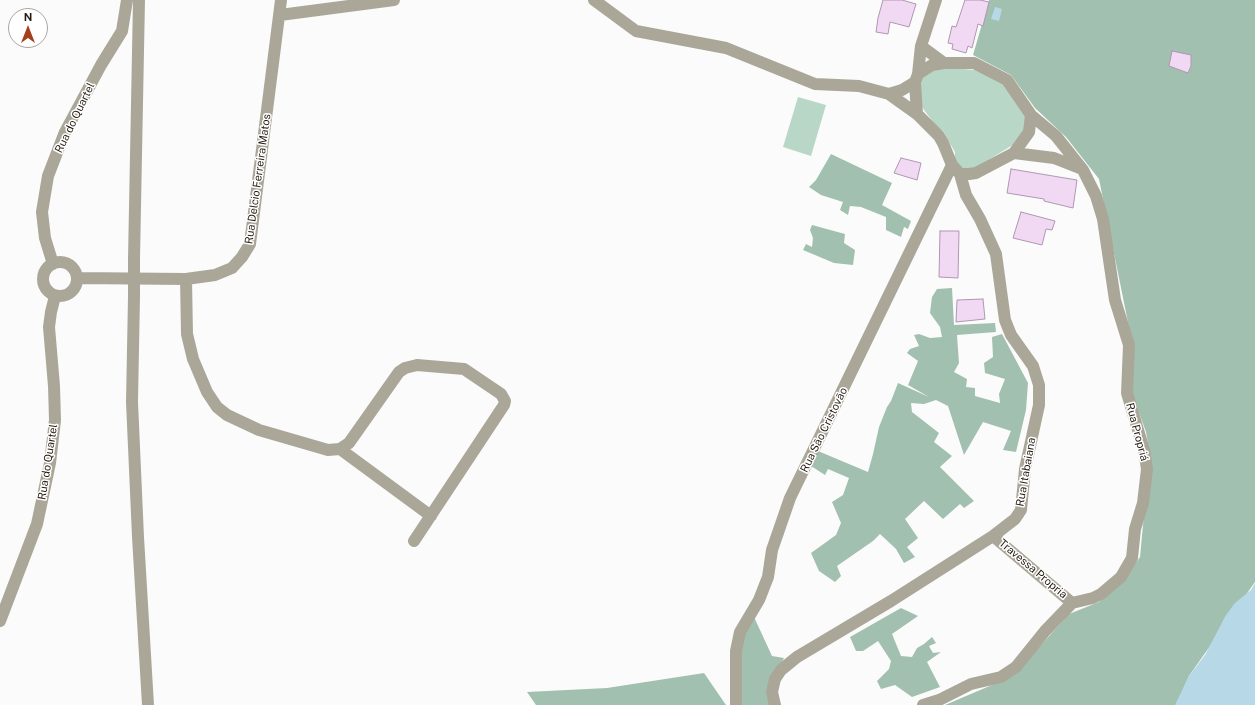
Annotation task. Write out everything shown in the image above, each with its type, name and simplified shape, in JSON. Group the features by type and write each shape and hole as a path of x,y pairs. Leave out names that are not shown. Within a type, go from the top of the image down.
{"street":[{"name":"Rua do Quartel","path":"53,264 45,238 42,212 48,176 66,132 101,65 122,30 127,0"},
{"path":"139,0 132,402 148,705"},
{"name":"Rua Delcio Ferreira Matos","path":"77,278 186,279 215,276 232,268 242,257 250,244 282,0"},
{"path":"280,15 394,0"},
{"path":"594,0 636,30 726,48 815,84 859,86 889,94 916,114 938,136 956,170 969,174 976,173 1014,153 1029,132 1031,115 1007,80 974,63 944,63 932,65 902,90 889,94"},
{"path":"916,114 916,78 921,46 936,0"},
{"path":"921,46 944,63"},
{"name":"Rua Propriá","path":"1031,115 1056,136 1083,170 1096,196 1103,219 1115,300 1129,345 1127,393 1144,450 1147,469 1143,503 1135,529 1132,558 1121,577 1101,594 1093,598 1072,603"},
{"path":"1014,153 1054,158 1083,170"},
{"name":"Rua Itabaiana","path":"775,705 772,692 776,679 781,670 797,657 891,601 993,536 1015,519 1021,510 1025,468 1039,405 1039,385 1033,366 1011,335 1005,320 996,254 980,219 966,195 956,170"},
{"name":"Rua São Cristovão","path":"736,705 736,652 740,632 759,600 768,577 772,550 790,498 956,170"},
{"path":"64,263 73,268 77,278 74,290 69,294 55,296 47,291 44,286 43,276 45,271 53,264 64,263"},
{"path":"186,279 187,334 193,359 207,392 217,407 228,415 260,430 328,450 340,449 349,443 399,372 405,368 417,365 464,369 501,394 505,400 504,405 414,541"},
{"name":"Rua do Quartel","path":"0,621 37,524 50,463 55,420 49,327 55,296"},
{"path":"340,449 431,516"},
{"name":"Travessa Propria","path":"993,536 1072,603"},
{"path":"922,705 939,700 971,684 1001,677 1016,667 1045,632 1072,603"}],"green space":[{"path":"989,0 1255,0 1255,582 1189,676 1176,705 945,705 1013,676 1069,614 1099,602 1124,580 1140,557 1143,525 1152,467 1146,432 1132,393 1134,352 1099,179 1066,137 1035,108 1011,75 973,55"},
{"path":"938,67 976,70 1003,81 1025,112 1025,128 1016,143 972,170 962,169 955,164 955,152 944,132 936,126 924,110 917,96 919,82 927,73"},
{"path":"798,97 826,105 811,156 783,147"},
{"path":"831,154 892,183 882,205 911,221 908,229 904,227 901,237 886,230 886,217 861,207 850,206 848,215 840,210 843,202 821,195 809,187 816,180"},
{"path":"812,225 845,234 844,243 855,250 853,265 834,263 803,250 806,244 812,247 813,238 810,230"},
{"path":"952,288 954,325 995,323 996,332 957,335 959,363 954,372 967,379 966,387 975,388 975,396 1000,403 999,394 1005,379 985,373 984,363 993,357 992,337 1002,334 1028,383 1026,410 1016,452 1003,450 1011,431 983,422 964,455 948,406 936,400 924,404 911,403 912,412 939,433 934,442 952,456 940,467 974,501 964,508 960,504 943,519 924,501 905,519 918,538 907,547 915,557 904,563 896,549 880,534 873,541 837,566 841,576 835,582 819,571 811,553 836,535 841,523 832,502 843,495 849,478 828,469 825,475 811,466 818,451 868,472 879,427 898,383 929,397 908,385 918,361 907,353 910,349 919,346 914,335 919,334 930,338 942,337 940,327 930,313 932,297 937,289"},
{"path":"901,608 918,616 892,634 901,656 912,657 917,648 932,637 936,643 929,646 933,653 941,652 927,662 940,687 912,697 895,685 881,689 877,681 889,669 891,661 878,641 863,651 856,651 850,637"},
{"path":"754,617 772,656 784,658 781,664 772,705 741,705 740,652 745,633"},
{"path":"704,673 726,705 536,705 527,692 607,688"}],"water":[{"path":"995,7 1002,9 999,21 991,19"},
{"path":"1255,583 1255,705 1175,705 1189,676 1205,655 1226,615 1235,603 1251,590"}],"building":[{"path":"883,0 902,0 916,4 909,27 890,22 888,34 876,32"},
{"path":"965,0 980,0 989,2 983,26 978,24 972,48 968,46 966,53 952,49 953,44 948,43 952,26 956,27"},
{"path":"1172,51 1191,55 1191,66 1188,73 1169,66"},
{"path":"901,158 921,163 917,180 894,173"},
{"path":"1011,169 1077,180 1073,208 1044,201 1044,199 1007,193"},
{"path":"1021,212 1055,221 1052,230 1046,229 1042,245 1013,238"},
{"path":"940,231 959,231 958,278 939,277"},
{"path":"983,299 985,319 956,322 957,300"}]}
